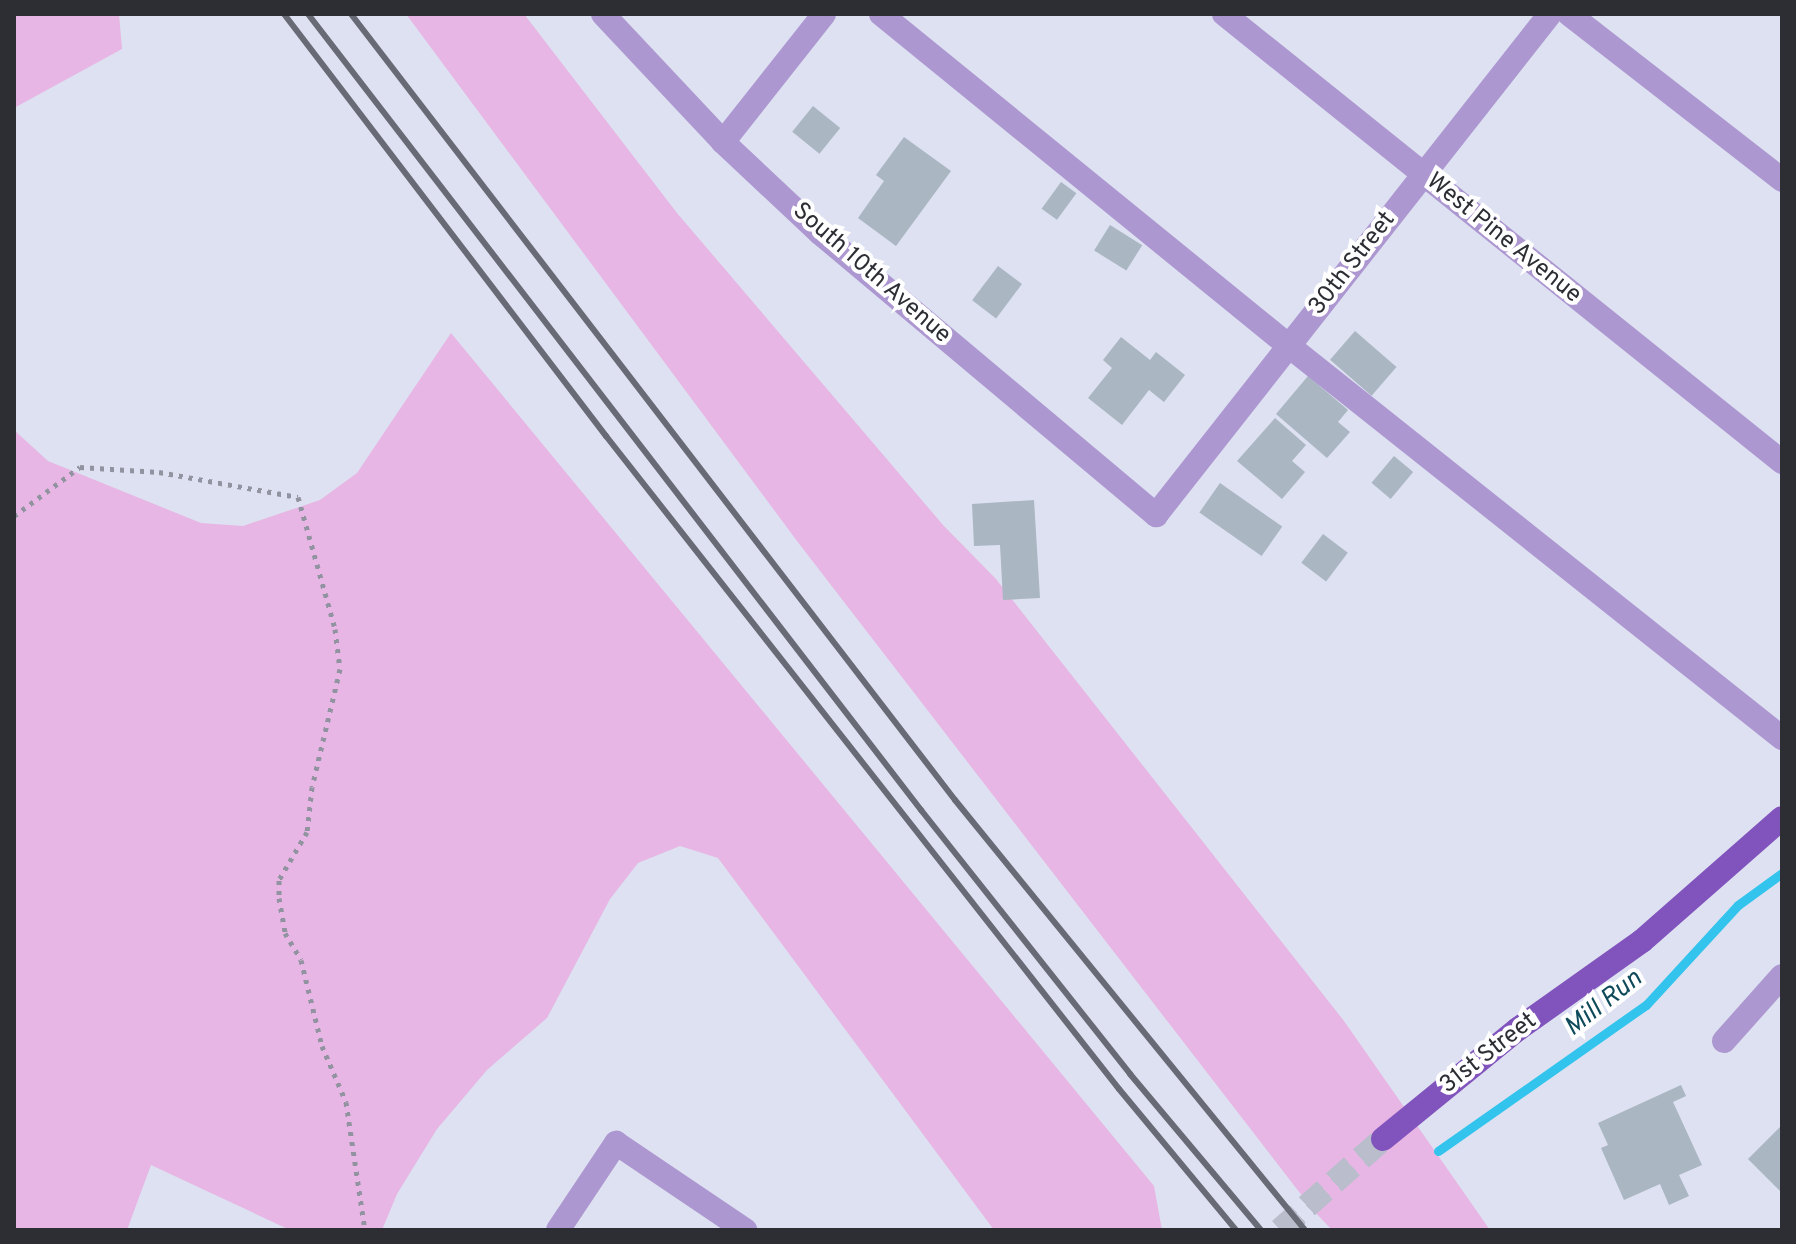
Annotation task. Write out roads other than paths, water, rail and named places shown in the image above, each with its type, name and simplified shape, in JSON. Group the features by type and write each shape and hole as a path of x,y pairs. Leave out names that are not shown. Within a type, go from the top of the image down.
{"main road":[{"name":"31st Street","path":"1383,1139 1518,1029 1642,941 1782,818"}],"street":[{"name":"South 10th Avenue","path":"603,14 723,142 820,233 1156,515"},
{"path":"723,142 824,14"},
{"path":"881,14 1289,346 1782,738"},
{"name":"West Pine Avenue","path":"1224,14 1782,462"},
{"name":"30th Street","path":"1156,515 1550,14"},
{"path":"1569,14 1782,180"},
{"path":"1724,1041 1782,976"},
{"path":"558,1230 616,1143 745,1230"}],"waterway":[{"name":"Mill Run","path":"1438,1151 1646,1005 1738,905 1782,873"}],"tunnel":[{"path":"1280,1230 1383,1139"}],"railway":[{"path":"284,14 606,436 1119,1089 1236,1230"},
{"path":"308,14 921,810 1130,1074 1261,1230"},
{"path":"351,14 955,800 1305,1230"}]}
